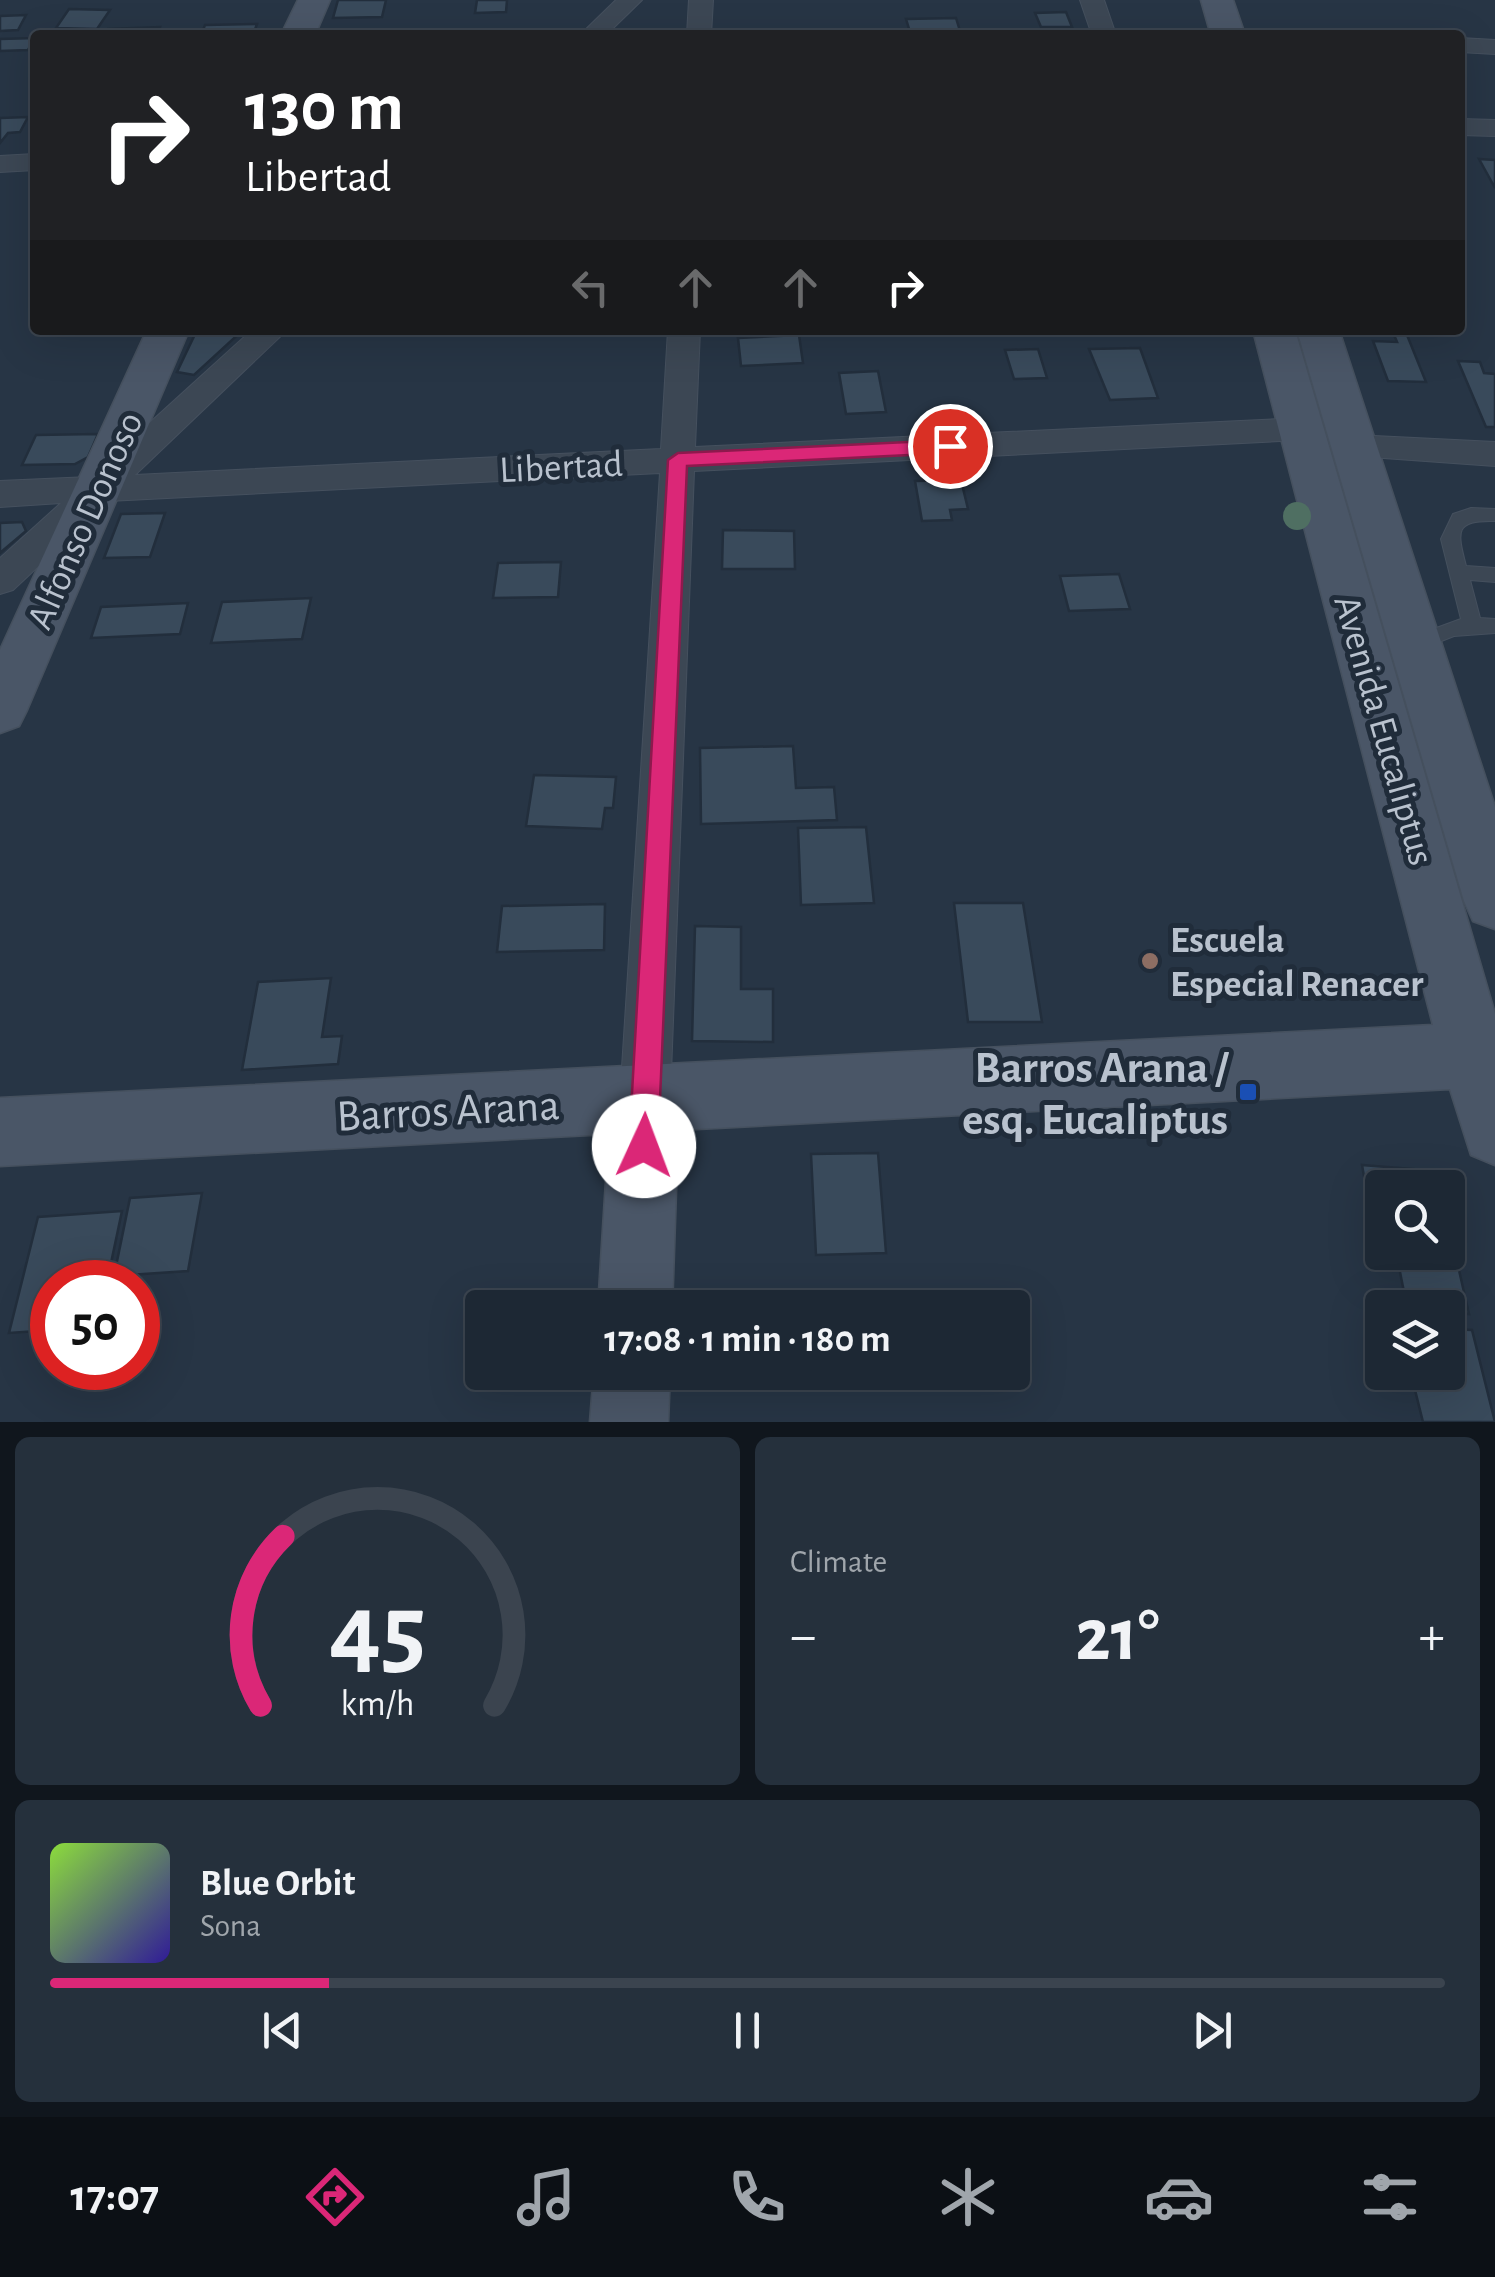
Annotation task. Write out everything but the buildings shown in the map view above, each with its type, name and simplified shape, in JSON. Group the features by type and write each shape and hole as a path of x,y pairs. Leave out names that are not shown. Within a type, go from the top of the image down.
{"main road":[{"path":"300,30 314,0"},
{"path":"1217,0 1226,30"},
{"name":"Alfonso Donoso","path":"0,710 166,335"},
{"name":"Avenida Eucaliptus","path":"1275,335 1485,1056 1495,1130"},
{"name":"Avenida Eucaliptus","path":"1320,335 1495,901"},
{"name":"Barros Arana","path":"0,1132 1485,1056"},
{"path":"636,1290 646,1098"},
{"path":"629,1422 631,1390"}],"street":[{"path":"597,30 630,0"},
{"path":"699,30 700,0"},
{"path":"1092,0 1102,30"},
{"path":"1465,45 1495,47"},
{"path":"1465,127 1495,128"},
{"path":"0,164 30,162"},
{"path":"0,580 266,335"},
{"path":"646,1098 684,335"},
{"name":"Libertad","path":"0,494 1301,429"},
{"path":"1354,447 1495,454"}],"lane":[{"path":"1472,624 1450,539 1455,520 1468,514 1495,515"},
{"path":"1460,572 1495,575"},
{"path":"1414,644 1432,634 1472,624 1495,626"}],"place":[{"name":"Escuela Especial Renacer","path":"1150,961"},
{"name":"Barros Arana / esq. Eucaliptus","path":"1248,1092"}],"route":[{"path":"644,1146 678,460 950,446"}]}
